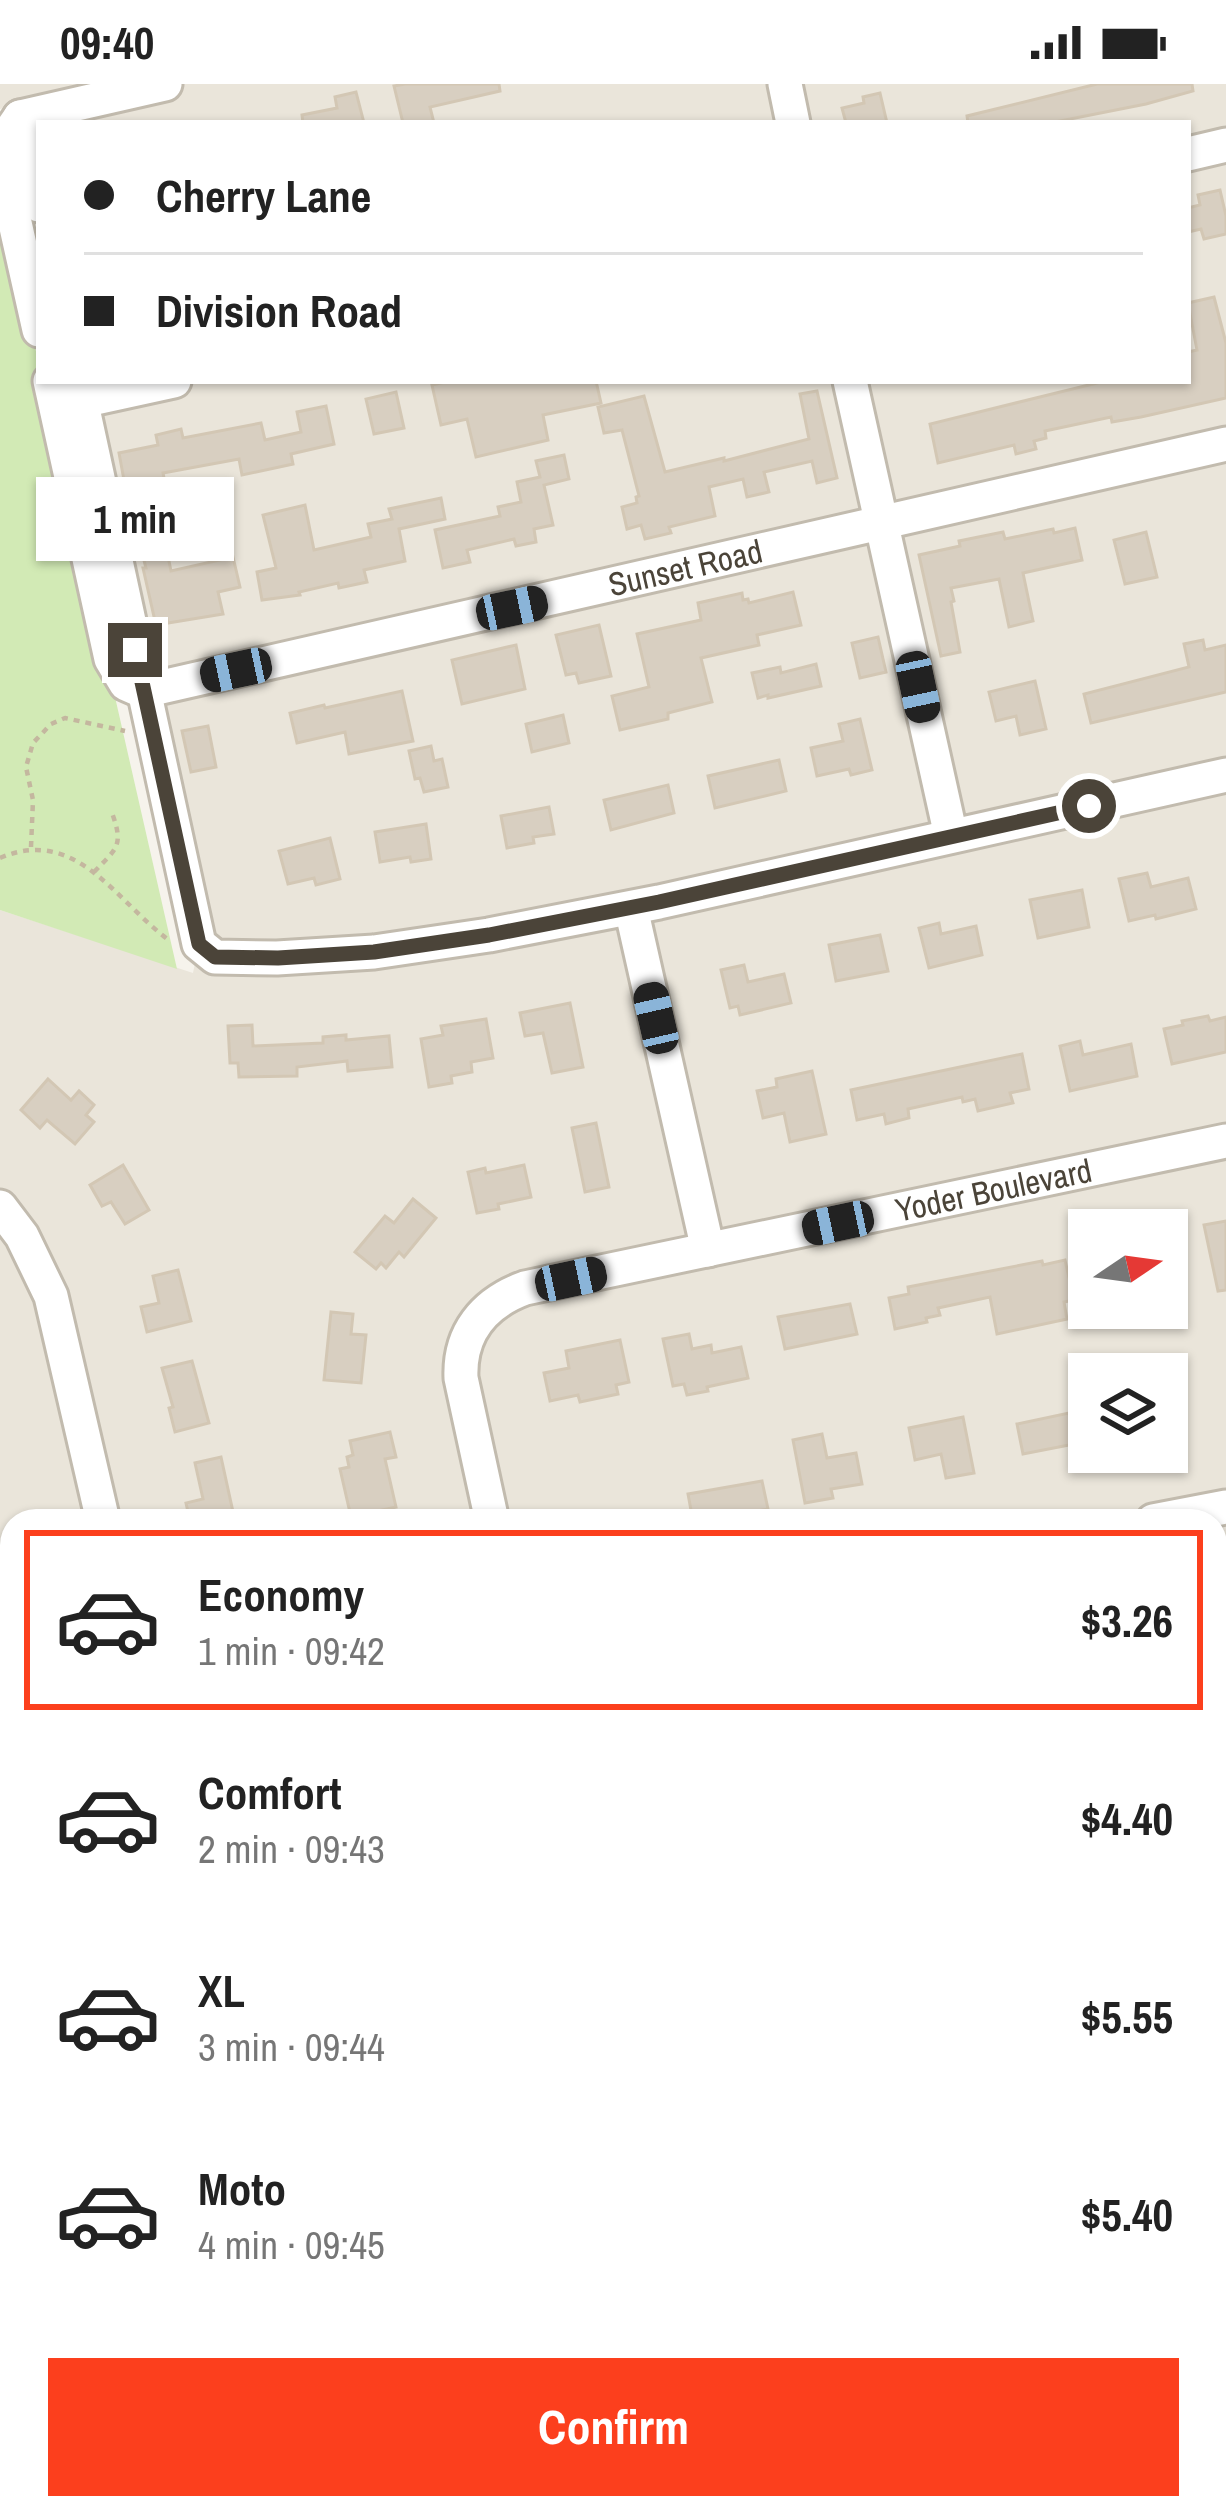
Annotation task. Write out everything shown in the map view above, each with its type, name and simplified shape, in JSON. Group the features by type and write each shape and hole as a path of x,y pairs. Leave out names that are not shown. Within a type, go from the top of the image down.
{"street":[{"path":"36,316 8,187 5,140 20,117 164,84"},
{"path":"784,84 792,120"},
{"path":"20,117 36,191"},
{"path":"1191,153 1226,145"},
{"path":"147,384 66,393 111,659 126,684 143,691 199,944 215,957 374,952 489,935 631,908 1226,775"},
{"path":"851,384 952,836"},
{"name":"Sunset Road","path":"143,691 1226,444"},
{"path":"631,908 708,1250"},
{"name":"Yoder Boulevard","path":"490,1509 461,1378 464,1343 473,1324 505,1296 525,1288 1226,1141"},
{"path":"0,1207 22,1236 51,1296 100,1509"}],"path":[{"path":"31,847 33,800 26,767 33,742 51,724 65,718 80,720 154,738"},
{"path":"94,872 117,848 112,812"},
{"path":"0,858 31,847 58,852 94,872 165,939 174,944 199,944"}],"shaded area":[{"path":"0,84 1226,84 1226,1509 0,1509 0,910 193,973 199,944 85,384 1191,384 1191,120 36,120 22,104 0,109"}],"green space":[{"path":"0,201 36,351 36,384 44,384 177,969 0,910"}],"building":[{"path":"499,84 500,91 430,107 433,120 402,120 394,86"},
{"path":"1097,84 1192,84 1193,91 1065,120 968,120 967,116"},
{"path":"356,92 363,120 303,120 302,115 337,108 335,97"},
{"path":"880,93 886,120 845,120 842,108 864,103 863,97"},
{"path":"1220,190 1226,234 1204,239 1201,229 1191,231 1191,207 1200,205 1198,195"},
{"path":"1214,297 1226,343 1226,398 1045,431 1046,438 1034,441 1036,449 1016,454 1014,445 938,463 930,424 1093,384 1191,384 1191,351 1197,350 1191,302"},
{"path":"597,384 601,403 543,415 548,440 476,457 467,419 441,425 432,385"},
{"path":"817,391 837,478 817,483 812,461 764,472 769,492 747,497 743,479 709,487 715,516 669,527 671,533 645,539 641,525 627,529 622,507 637,503 639,496 622,430 604,433 598,407 644,396 665,472 809,439 800,394"},
{"path":"396,392 404,428 374,434 366,399"},
{"path":"326,406 334,444 291,454 293,464 242,475 239,459 163,473 170,506 158,508 171,571 233,557 240,587 218,592 223,614 155,621 119,453 158,445 156,435 181,429 183,438 261,423 265,440 301,432 297,412"},
{"path":"564,455 569,479 544,485 553,525 534,529 536,542 516,546 514,539 467,550 470,562 443,568 435,530 500,516 498,507 521,502 517,482 540,477 536,461"},
{"path":"441,498 445,519 399,529 405,561 364,570 367,582 339,588 338,583 262,600 257,572 276,568 263,515 305,505 314,550 371,537 368,524 392,519 389,509"},
{"path":"1075,528 1082,560 1023,573 1033,621 1009,627 999,579 951,588 960,652 941,656 919,555 1003,532 1005,539"},
{"path":"1146,532 1157,577 1125,584 1114,540"},
{"path":"793,592 801,625 757,635 759,645 701,658 712,702 620,730 612,696 649,687 637,634 701,620 698,603 742,593 749,603"},
{"path":"599,625 611,676 579,683 576,673 566,675 556,635"},
{"path":"878,637 886,672 860,678 852,643"},
{"path":"1203,640 1205,650 1226,645 1226,692 1091,723 1084,694 1189,667 1184,644"},
{"path":"516,645 525,689 462,704 452,660"},
{"path":"816,664 821,686 758,698 752,673 780,667 781,673"},
{"path":"1035,681 1046,729 1020,735 1016,716 996,721 989,692"},
{"path":"402,691 413,741 349,754 345,732 297,743 290,713"},
{"path":"563,715 569,743 532,752 526,724"},
{"path":"860,719 872,770 817,776 811,748 843,741 839,724"},
{"path":"208,726 216,767 191,772 182,731"},
{"path":"431,746 434,761 442,759 448,787 424,792 420,778 415,779 409,751"},
{"path":"779,760 786,791 715,808 708,776"},
{"path":"668,785 674,813 611,830 604,800"},
{"path":"549,807 554,834 507,848 501,816"},
{"path":"426,824 431,859 380,862 375,832"},
{"path":"330,838 340,879 316,885 314,878 288,884 279,851"},
{"path":"1147,873 1151,887 1188,878 1196,909 1129,921 1119,879"},
{"path":"1082,890 1089,927 1038,938 1030,900"},
{"path":"939,923 941,934 976,926 982,955 929,968 919,928"},
{"path":"880,935 888,971 836,981 829,945"},
{"path":"744,965 748,982 784,974 791,1003 740,1015 738,1006 730,1008 721,970"},
{"path":"570,1003 583,1067 552,1073 543,1033 525,1036 520,1013"},
{"path":"1208,1016 1210,1021 1226,1017 1226,1052 1172,1064 1164,1029"},
{"path":"486,1019 493,1058 471,1062 472,1072 451,1076 452,1083 429,1087 421,1039 443,1035 441,1026"},
{"path":"252,1025 253,1046 323,1043 323,1037 346,1035 346,1040 389,1036 392,1067 348,1071 347,1061 297,1067 297,1076 239,1077 238,1063 230,1063 228,1026"},
{"path":"1080,1041 1083,1055 1131,1044 1137,1076 1070,1091 1060,1046"},
{"path":"1022,1054 1029,1089 1010,1093 1013,1103 978,1111 975,1099 963,1102 962,1097 908,1109 909,1118 886,1124 884,1114 857,1120 851,1090"},
{"path":"812,1071 826,1134 790,1142 784,1113 763,1118 757,1091 777,1087 776,1079"},
{"path":"48,1079 71,1100 79,1091 94,1105 86,1115 94,1122 75,1144 47,1120 40,1128 21,1110"},
{"path":"596,1123 609,1187 585,1192 572,1128"},
{"path":"123,1165 149,1210 125,1224 111,1202 102,1206 90,1185"},
{"path":"524,1165 531,1197 477,1213 468,1172"},
{"path":"413,1199 436,1218 404,1257 399,1252 386,1268 381,1263 376,1269 355,1252 385,1216 394,1223"},
{"path":"1226,1221 1226,1290 1218,1291 1204,1225"},
{"path":"1065,1260 1067,1319 997,1334 990,1297 938,1308 940,1315 926,1318 927,1322 895,1329 889,1298 909,1294 908,1287 1042,1261 1043,1265"},
{"path":"178,1270 191,1321 147,1332 141,1307 159,1303 153,1276"},
{"path":"850,1304 857,1334 785,1349 778,1317"},
{"path":"331,1312 353,1314 351,1334 366,1335 361,1383 324,1380"},
{"path":"689,1334 692,1349 711,1345 712,1353 741,1347 748,1378 687,1395 684,1384 673,1386 663,1339"},
{"path":"620,1340 629,1382 616,1385 618,1394 580,1402 578,1395 550,1401 544,1373 569,1368 566,1351"},
{"path":"192,1361 209,1423 175,1432 162,1368"},
{"path":"1068,1413 1068,1445 1023,1454 1017,1424"},
{"path":"963,1417 974,1473 946,1478 941,1454 915,1460 909,1428"},
{"path":"390,1432 396,1457 385,1459 396,1507 349,1509 340,1469 349,1467 350,1441"},
{"path":"822,1434 827,1458 856,1453 862,1484 831,1489 833,1498 805,1503 793,1440"},
{"path":"221,1457 232,1509 187,1509 186,1503 203,1499 195,1463"},
{"path":"762,1481 768,1509 691,1509 688,1494"}],"route":[{"path":"135,650 199,944 215,957 374,952 489,935 1089,806"}]}
